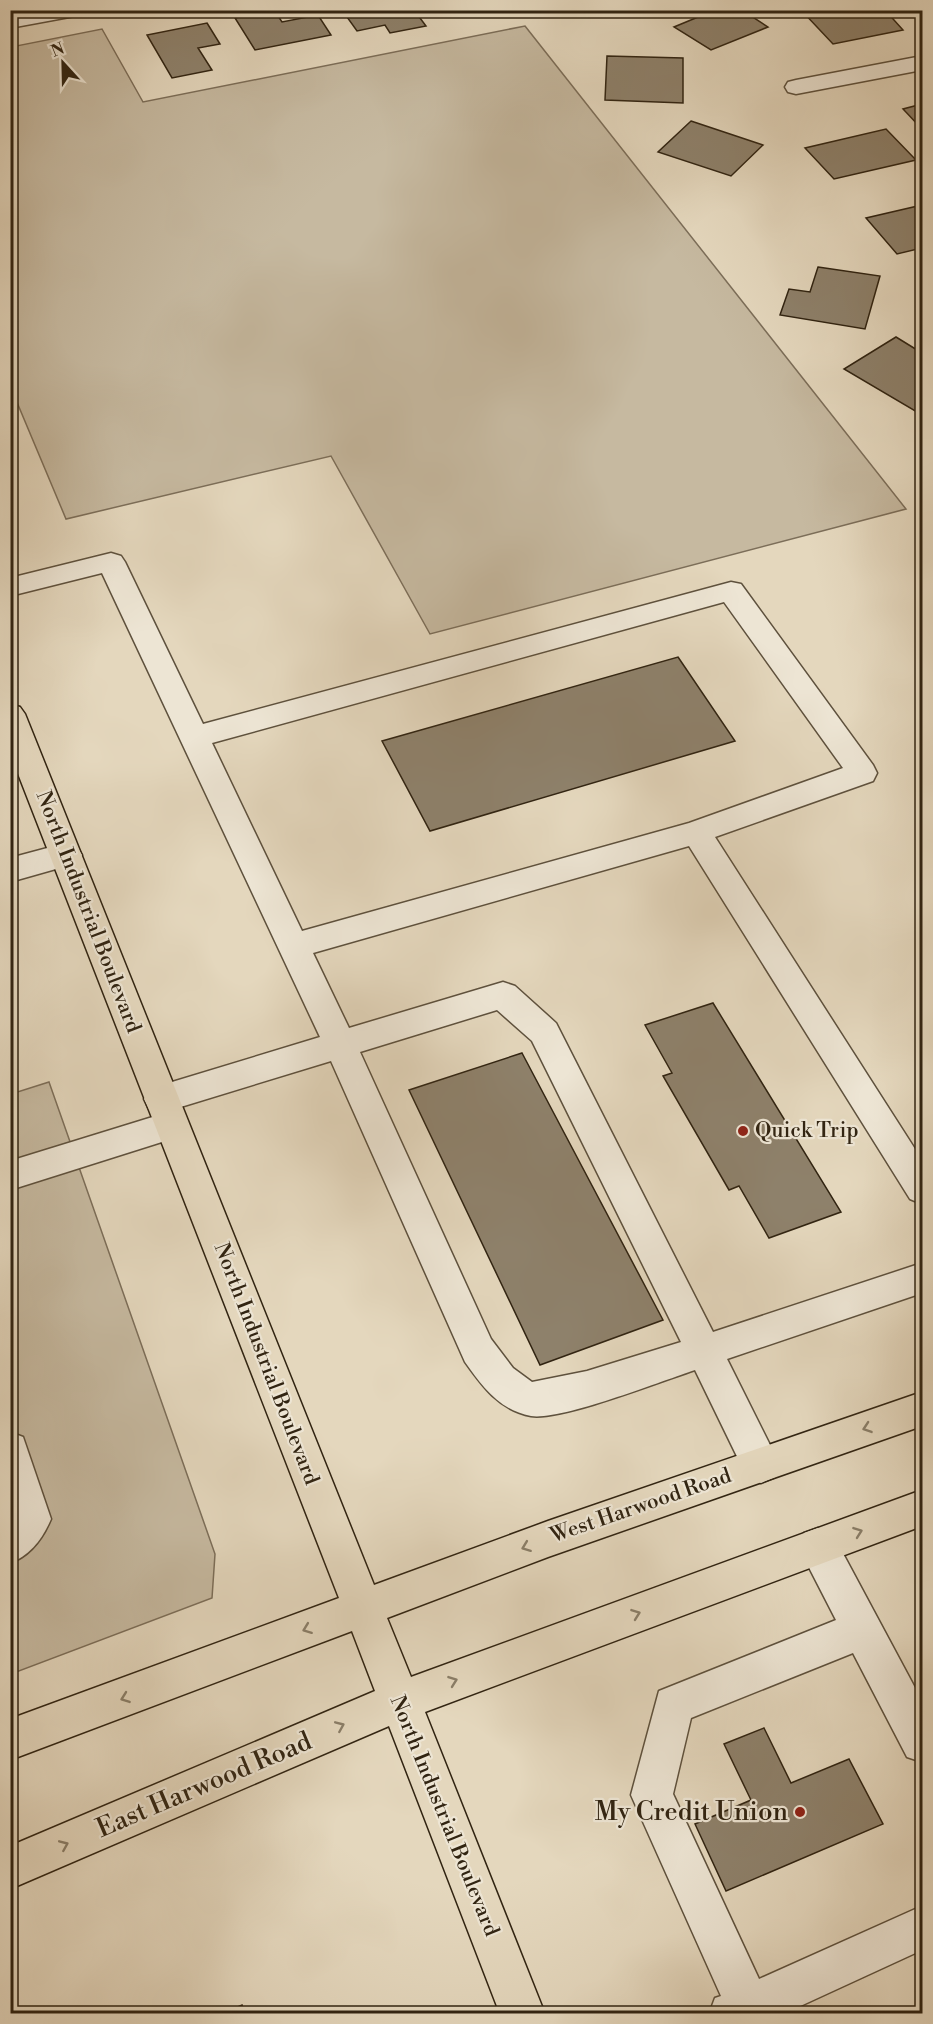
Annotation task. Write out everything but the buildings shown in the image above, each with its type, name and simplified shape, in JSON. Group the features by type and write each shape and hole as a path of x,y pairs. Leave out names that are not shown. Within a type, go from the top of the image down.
{"main road":[{"name":"North Industrial Boulevard","path":"10,714 523,2013"},
{"name":"West Harwood Road","path":"362,1609 548,1539 922,1409"},
{"path":"398,1701 922,1508"},
{"path":"10,1740 362,1609"},
{"name":"East Harwood Road","path":"10,1868 398,1701"}],"street":[{"path":"10,22 75,10"},
{"path":"796,87 922,63"},
{"path":"10,587 111,562 340,1044 478,1350 502,1384 532,1400 578,1391 922,1278"},
{"path":"194,736 730,591 862,773 696,832 294,946"},
{"path":"696,832 922,1189"},
{"path":"10,870 66,855"},
{"path":"10,1176 340,1044 503,995 544,1032 761,1465"},
{"path":"10,1449 32,1519 10,1545"},
{"path":"818,1546 922,1742"},
{"path":"863,1629 675,1705 652,1795 740,2010 922,1928"}],"shaded area":[{"path":"525,26 906,509 430,634 331,456 66,519 11,388 11,47 102,29 143,102"},
{"path":"49,1082 215,1554 212,1598 11,1674 11,1094"}],"place":[{"name":"Quick Trip","path":"743,1131"},
{"name":"My Credit Union","path":"800,1812"}]}
